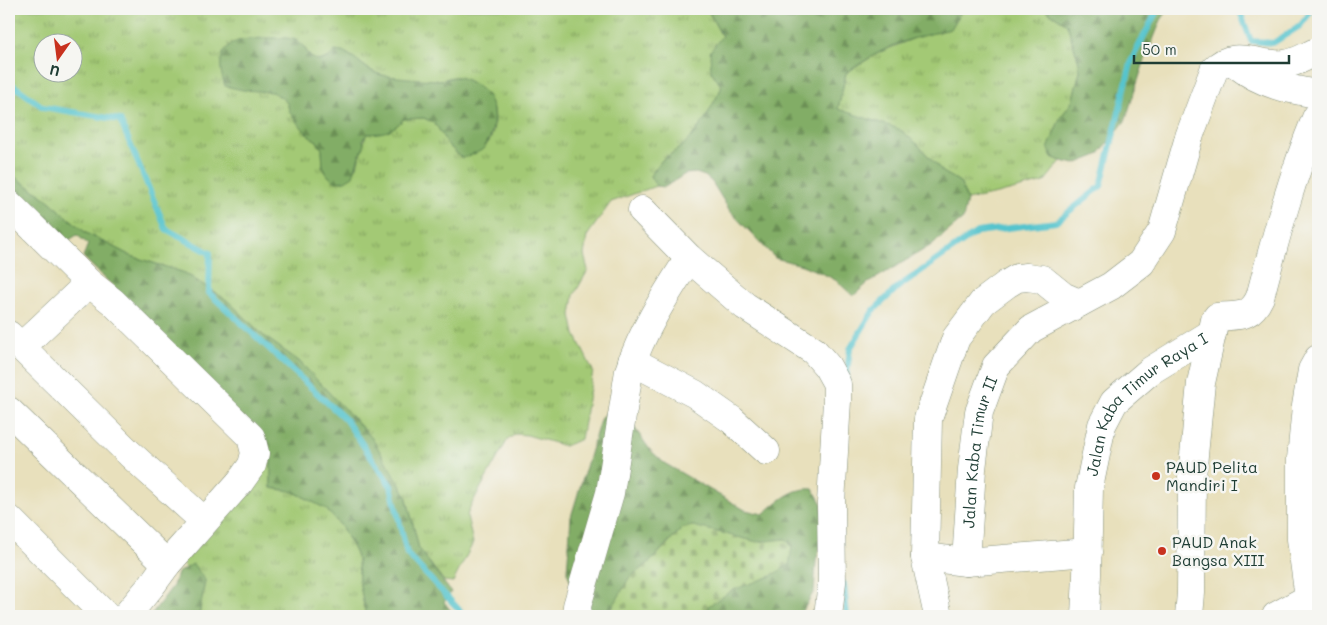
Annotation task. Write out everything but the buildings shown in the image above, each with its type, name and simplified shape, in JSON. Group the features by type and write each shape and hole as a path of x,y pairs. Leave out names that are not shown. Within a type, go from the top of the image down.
{"street":[{"path":"1230,59 1288,64 1318,51"},
{"path":"1230,59 1260,80 1285,88 1318,94"},
{"name":"Jalan Kaba Timur II","path":"966,562 972,470 979,412 996,366 1031,329 1111,286 1141,263 1162,231 1188,137 1214,70 1221,63 1230,59"},
{"path":"1212,333 1217,317 1235,317 1246,314 1256,306 1301,152 1318,114"},
{"path":"9,204 89,282 113,302 251,437 255,453 252,465 240,482 167,564 126,616"},
{"path":"642,210 689,258 745,306 814,351 827,366 837,384 831,503 832,582 828,616"},
{"path":"578,616 577,606 610,493 632,361 659,306 689,258"},
{"path":"938,616 925,557 928,419 956,338 983,302 1017,278 1042,279 1063,296 1078,303"},
{"path":"89,282 15,341 130,454 204,521"},
{"name":"Jalan Kaba Timur Raya I","path":"1085,616 1089,488 1102,425 1114,402 1150,371 1212,333"},
{"name":"Jalan Kaba Timur Raya I","path":"1190,616 1192,476 1201,383 1212,333"},
{"path":"1276,616 1314,597 1301,539 1301,459 1306,406 1312,370 1318,359"},
{"path":"632,361 695,394 732,420 766,451"},
{"path":"9,411 167,564"},
{"path":"9,520 106,616"},
{"path":"925,557 966,562 1088,552"}],"green space":[{"path":"9,9 707,9 722,37 711,71 722,87 705,119 694,134 681,147 662,160 650,176 656,186 611,202 587,236 584,255 588,270 574,295 571,315 575,334 593,371 581,439 565,446 527,435 516,434 508,439 470,507 467,516 473,543 453,582 444,581 419,549 406,495 300,362 264,336 228,301 185,273 131,256 86,233 47,199 9,173","holes":["265,38 304,47 310,57 319,61 345,52 370,70 381,75 428,80 461,77 479,88 490,101 494,118 491,138 480,150 462,158 448,145 432,122 424,118 404,119 396,126 387,130 367,134 357,167 323,168 322,149 317,141 309,136 290,112 287,103 272,92 234,43"]},
{"path":"707,9 961,9 951,29 897,44 876,54 846,73 838,109 899,129 916,143 943,172 960,182 967,200 963,219 930,246 868,283 853,296 837,281 828,276 802,265 775,258 730,211 712,182 705,176 696,173 685,174 665,187 656,186 650,176 662,160 681,147 694,134 705,119 722,87 711,71 710,52 722,36"},
{"path":"961,9 1044,9 1067,24 1080,71 1072,102 1060,118 1052,157 1061,161 1044,182 967,200 960,182 943,172 916,143 838,109 846,73 878,53 915,38 961,12"},
{"path":"1044,9 1169,9 1161,20 1143,65 1125,121 1098,155 1075,164 1052,157 1048,149 1060,118 1072,102 1080,71 1079,62 1067,24"},
{"path":"265,38 297,40 310,57 319,61 328,58 335,51 342,52 378,74 428,80 456,77 465,79 482,90 490,101 493,123 487,144 476,153 462,158 448,145 432,122 424,118 404,119 387,131 367,134 363,139 364,147 353,176 345,181 336,182 328,176 323,168 322,149 317,141 309,136 296,121 287,103 281,97 272,92 243,90 225,86 221,63 224,52 228,47 240,40"},
{"path":"9,173 47,199 86,233 131,256 185,273 228,301 264,336 300,362 372,438 406,495 419,549 451,592 444,602 455,616 366,616 359,580 358,561 341,526 326,509 291,491 271,488 271,452 149,321 83,257 88,244 77,235 69,240 60,241 9,197"},
{"path":"608,412 634,427 650,450 664,463 745,510 763,514 780,500 798,490 813,489 822,504 822,542 816,560 814,591 800,616 708,616 708,606 733,589 771,576 786,539 757,542 693,526 683,528 651,561 629,578 608,616 577,616 581,608 567,572 571,517 601,417"},
{"path":"271,452 271,488 291,491 326,509 341,526 358,561 359,580 366,616 199,616 205,580 185,569 181,556 258,470"},
{"path":"693,526 757,542 786,539 792,547 789,565 771,576 733,590 708,606 708,616 608,616 629,578 651,561 683,528"},
{"path":"193,564 205,580 199,616 150,616 173,586 177,573"}],"waterway":[{"path":"846,380 850,349 873,311 898,287 977,232 1056,222 1101,186 1132,59 1158,9"},
{"path":"1239,9 1251,41 1273,43 1300,26 1313,9"},
{"path":"9,82 43,107 120,120 166,229 210,253 209,293 345,419 391,486 407,554 465,616"},
{"path":"844,584 847,616"}],"place":[{"name":"PAUD Pelita Mandiri I","path":"1156,476"},
{"name":"PAUD Anak Bangsa XIII","path":"1162,551"}]}
